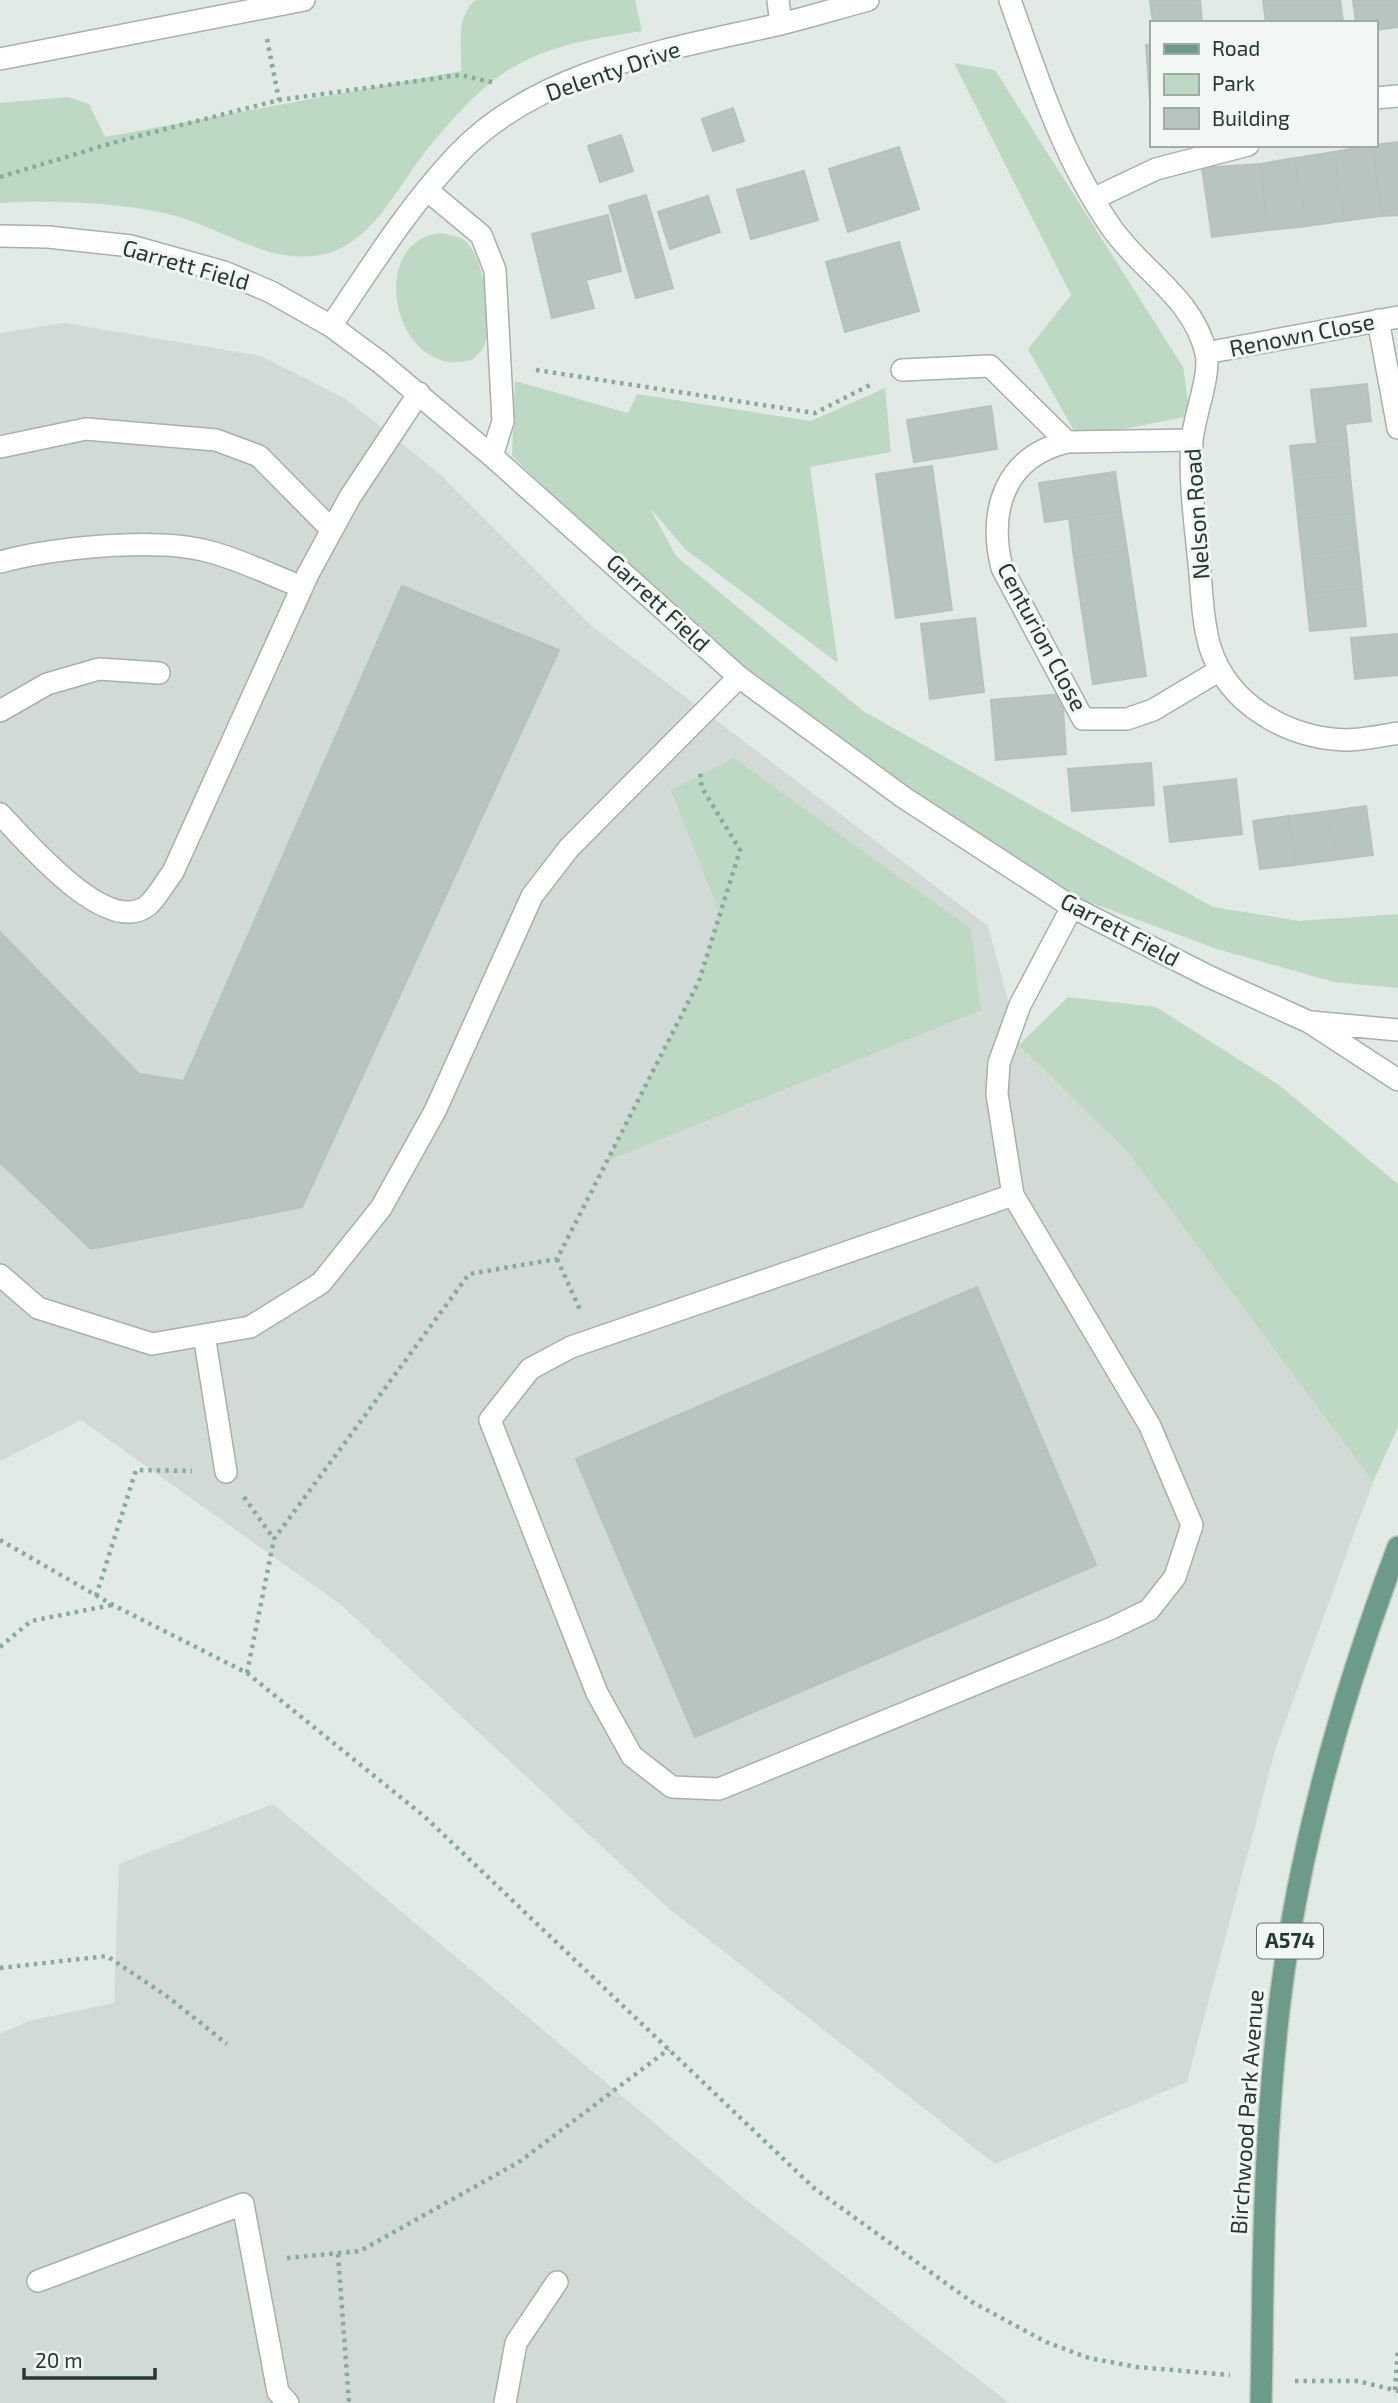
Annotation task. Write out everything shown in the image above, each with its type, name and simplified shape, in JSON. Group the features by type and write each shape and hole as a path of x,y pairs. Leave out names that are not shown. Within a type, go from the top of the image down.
{"main road":[{"name":"Birchwood Park Avenue","path":"1261,2403 1264,2208 1282,1988 1307,1846 1362,1643 1398,1547"}],"street":[{"path":"0,58 304,0"},
{"path":"778,0 781,24"},
{"name":"Delenty Drive","path":"331,326 388,241 457,155 497,121 540,94 643,56 781,24 868,0"},
{"path":"1010,0 1052,118 1093,199 1112,229 1180,300 1206,353"},
{"path":"1377,98 1398,96"},
{"path":"1093,199 1156,169 1240,147"},
{"path":"428,191 481,235 495,270 503,421 492,456"},
{"name":"Garrett Field","path":"0,236 48,237 131,246 224,272 271,292 331,326 419,393 738,677 903,797 1072,907 1309,1022 1398,1080"},
{"path":"1388,318 1398,428"},
{"name":"Renown Close","path":"1206,353 1388,318"},
{"name":"Nelson Road","path":"1206,353 1206,371 1192,440 1190,477 1205,617 1210,647 1220,670 1232,689 1250,706 1296,731 1348,740 1398,733"},
{"path":"902,370 990,366 1067,442"},
{"path":"0,814 57,872 94,901 124,912 146,907 173,872 302,587 331,530 419,393"},
{"path":"0,447 86,429 216,440 259,456 331,530"},
{"name":"Centurion Close","path":"1192,440 1067,442 1047,447 1028,462 1001,496 996,541 1002,568 1083,719 1128,719 1153,710 1220,670"},
{"path":"0,562 21,556 126,544 206,550 302,587"},
{"path":"0,711 47,684 99,669 159,673"},
{"path":"0,1275 38,1308 152,1344 250,1327 321,1283 381,1208 435,1111 532,896 569,848 662,758 738,677"},
{"path":"1013,1195 593,1339 530,1369 490,1420 597,1693 632,1756 672,1787 719,1788 1112,1628 1149,1610 1175,1577 1192,1525 1150,1426 1013,1195 997,1094 999,1063 1020,1005 1072,907"},
{"name":"Garrett Field","path":"1309,1022 1398,1030"},
{"path":"204,1335 226,1472"},
{"path":"38,2281 243,2204 278,2392 288,2403"},
{"path":"505,2403 516,2343 557,2282"}],"path":[{"path":"261,9 279,100"},
{"path":"0,177 119,141 279,100 460,75 540,94"},
{"path":"536,370 815,413 902,370"},
{"path":"557,1259 699,981 740,850 702,788 700,773"},
{"path":"557,1259 593,1339"},
{"path":"247,1673 274,1539 469,1274 557,1259"},
{"path":"96,1596 136,1470 226,1472 274,1539"},
{"path":"0,1540 96,1596 247,1673 425,1817 815,2189 972,2302 1046,2342 1089,2357 1137,2367 1243,2376"},
{"path":"0,1647 31,1621 113,1605"},
{"path":"0,1968 107,1956 167,1997 227,2045"},
{"path":"254,2261 360,2251 519,2162 669,2049"},
{"path":"338,2253 349,2403"},
{"path":"1281,2380 1358,2381 1396,2390 1398,2348"}],"shaded area":[{"path":"64,323 261,356 346,399 441,475 593,627 988,926 1020,1045 1128,1153 1373,1482 1276,1747 1187,2082 995,2164 667,1907 340,1604 81,1420 0,1461 0,333"},
{"path":"273,1804 745,2199 1009,2403 0,2403 0,2034 29,2021 114,2003 119,1864"}],"green space":[{"path":"475,0 635,0 642,31 579,42 548,51 506,71 471,100 440,135 370,227 339,249 300,257 280,254 242,242 184,218 124,206 62,202 0,203 0,103 68,97 89,104 105,137 461,71 462,24"},
{"path":"954,63 995,70 1183,367 1190,416 1078,438 1028,349 1071,295"},
{"path":"442,233 463,239 471,247 482,274 488,324 483,348 472,360 450,362 429,354 413,339 402,319 396,296 397,274 405,254 420,240"},
{"path":"515,381 628,413 637,394 811,421 885,388 891,452 810,467 838,663 686,550 650,508 676,556 863,711 1213,907 1299,921 1398,914 1398,988 1334,982 1217,949 1078,898 911,792 744,668 596,538 512,456"},
{"path":"734,758 971,929 981,1010 607,1161 699,981 720,914 671,790"},
{"path":"1068,997 1156,1007 1279,1085 1398,1184 1398,1427 1373,1482 1128,1153 1019,1045"}],"building":[{"path":"1150,0 1200,0 1202,21 1153,21"},
{"path":"1263,0 1340,0 1343,21 1266,21"},
{"path":"1353,0 1398,0 1398,27 1377,30 1377,21 1356,21"},
{"path":"1150,44 1150,100 1146,45"},
{"path":"733,108 744,141 713,151 702,119"},
{"path":"621,135 633,171 600,182 588,146"},
{"path":"1398,142 1398,215 1382,216 1373,147"},
{"path":"899,147 919,209 848,232 829,169"},
{"path":"1373,147 1382,216 1344,221 1334,152"},
{"path":"1334,152 1344,221 1307,226 1295,158"},
{"path":"1295,158 1307,226 1269,230 1260,164"},
{"path":"1260,164 1269,230 1212,237 1202,168"},
{"path":"804,171 818,220 751,239 737,190"},
{"path":"646,195 673,288 636,298 609,206"},
{"path":"708,196 720,232 670,249 658,212"},
{"path":"608,215 621,271 586,280 594,308 552,318 532,234"},
{"path":"899,242 919,311 845,332 826,262"},
{"path":"1367,384 1371,421 1345,424 1347,440 1317,443 1311,390"},
{"path":"991,406 997,449 914,462 907,420"},
{"path":"1347,440 1350,475 1294,480 1290,446"},
{"path":"932,466 952,610 896,618 876,474"},
{"path":"1115,472 1121,511 1045,522 1039,483"},
{"path":"1350,475 1354,513 1298,519 1294,480"},
{"path":"1121,511 1127,550 1074,558 1069,518"},
{"path":"1354,513 1358,550 1302,555 1298,519"},
{"path":"1127,550 1146,676 1093,684 1074,558"},
{"path":"1358,550 1362,588 1306,594 1302,555"},
{"path":"402,586 559,650 302,1207 91,1249 0,1162 0,932 139,1074 184,1081"},
{"path":"1362,588 1366,626 1310,631 1306,594"},
{"path":"975,618 984,692 930,699 921,624"},
{"path":"1398,634 1398,675 1355,679 1351,638"},
{"path":"1062,694 1066,754 996,760 991,700"},
{"path":"1151,763 1154,805 1072,811 1068,769"},
{"path":"1236,779 1242,834 1170,842 1164,787"},
{"path":"1366,806 1373,855 1335,860 1329,811"},
{"path":"1329,811 1335,860 1295,865 1289,816"},
{"path":"1289,816 1295,865 1260,869 1253,821"},
{"path":"977,1287 1096,1565 695,1737 576,1459"}]}
